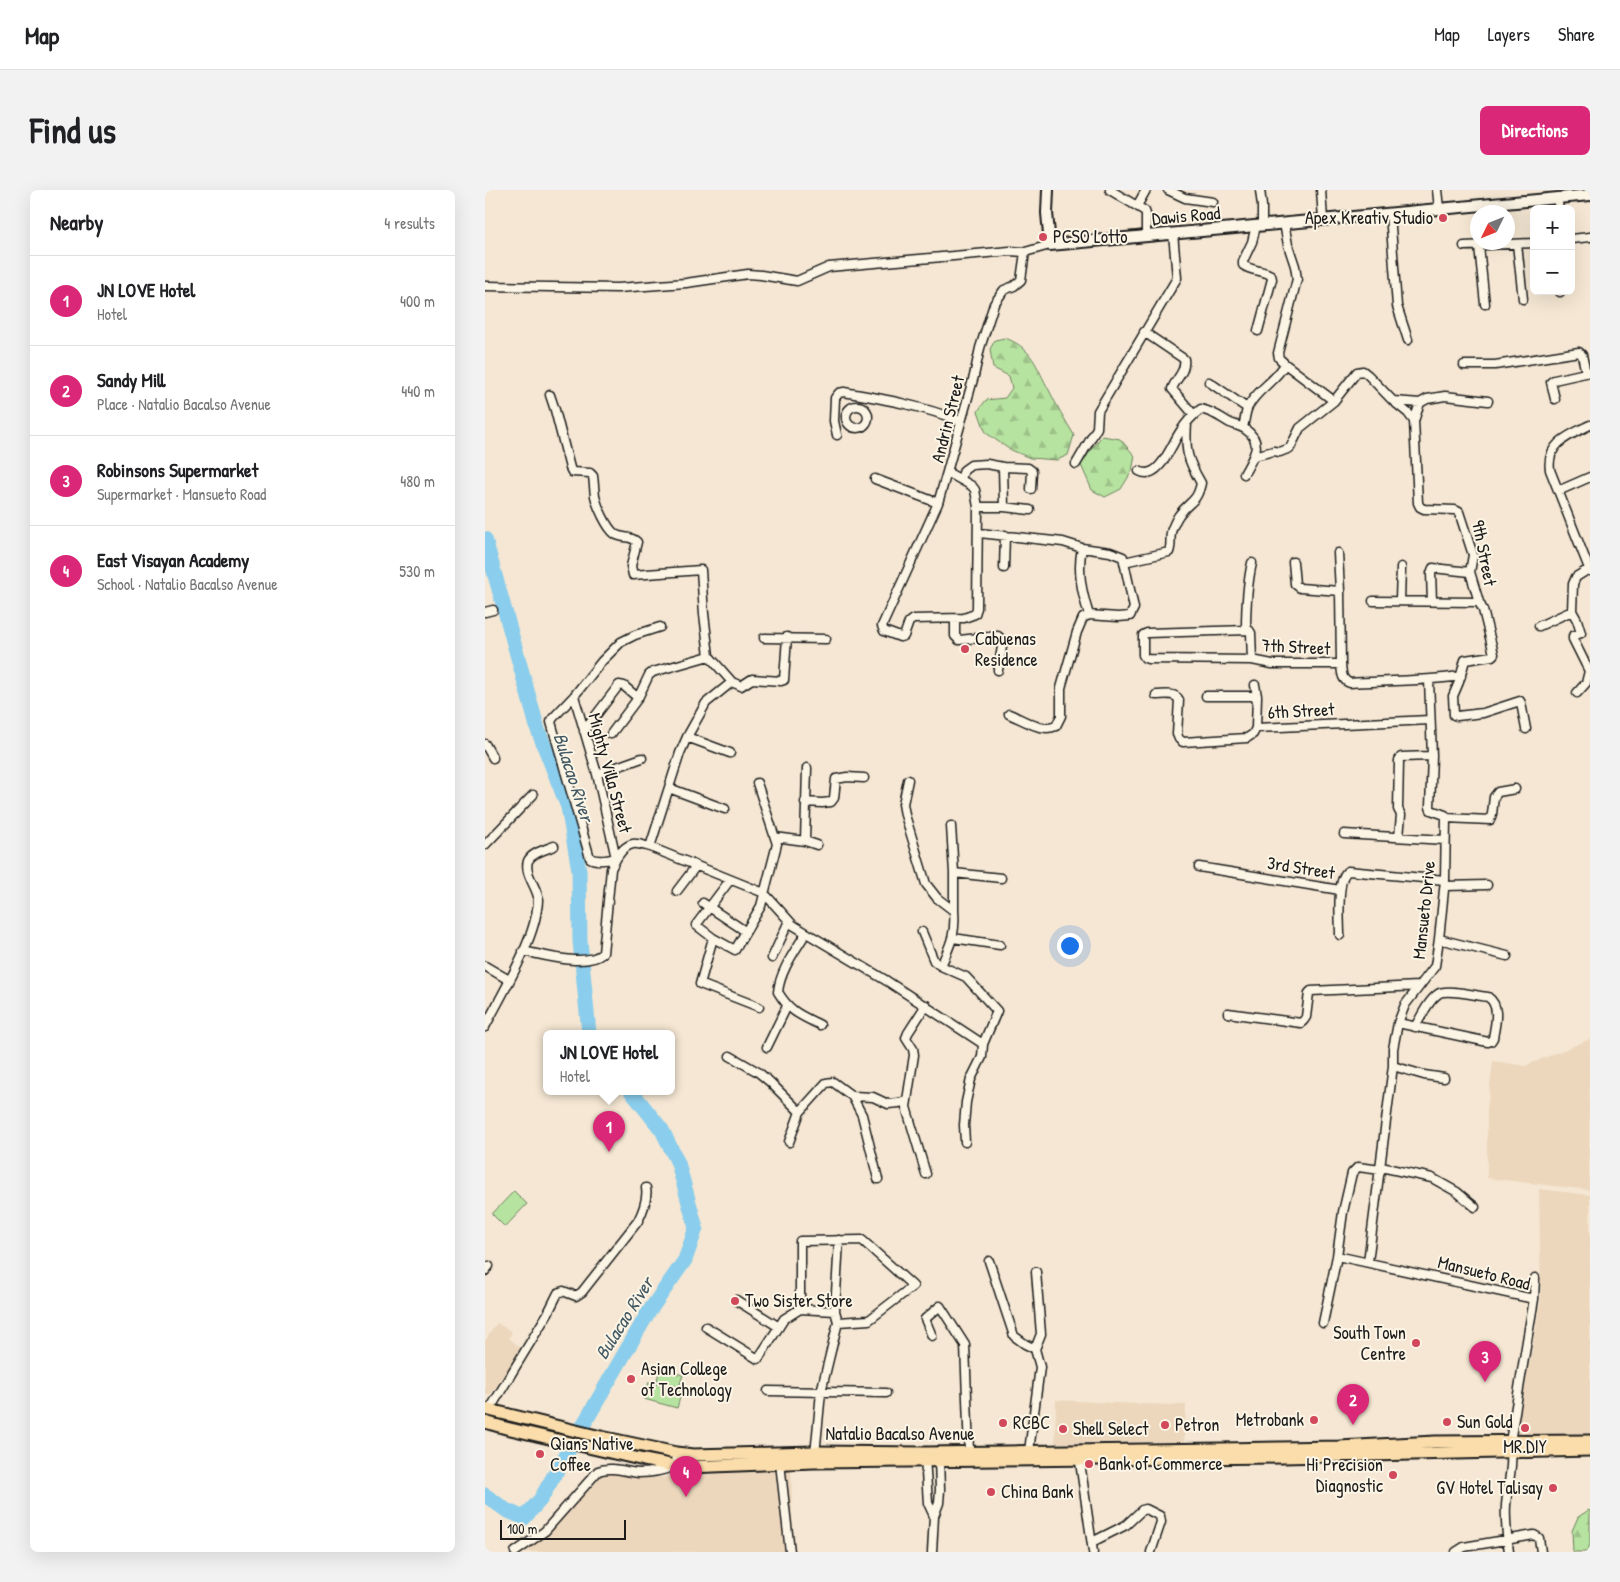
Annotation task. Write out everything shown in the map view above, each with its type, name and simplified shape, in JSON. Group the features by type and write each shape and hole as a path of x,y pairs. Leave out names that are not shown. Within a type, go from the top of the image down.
{"main road":[{"path":"486,1422 488,1409"},
{"name":"Natalio Bacalso Avenue","path":"488,1409 575,1431 676,1453 709,1455 815,1457 1079,1455 1435,1442 1590,1450"},
{"name":"Natalio Bacalso Avenue","path":"486,1422 675,1466 710,1467 780,1463 815,1457"},
{"name":"Natalio Bacalso Avenue","path":"1511,1446 1590,1441"},
{"name":"Natalio Bacalso Avenue","path":"939,1457 969,1452 1029,1451 1079,1455"}],"street":[{"path":"485,286 618,288 748,274 797,281 829,266 1009,251 1025,252 1050,245 1047,213 1048,190"},
{"path":"1110,190 1145,211 1146,236"},
{"path":"1137,206 1146,190"},
{"path":"1168,190 1185,198 1213,202"},
{"path":"1258,330 1271,275 1246,268 1243,265 1243,261 1259,226 1262,206 1260,190"},
{"path":"1321,190 1323,220"},
{"path":"1437,190 1439,208"},
{"name":"Dawis Road","path":"1050,245 1439,208 1558,203 1590,195"},
{"path":"1390,214 1397,306 1408,340"},
{"path":"1284,223 1297,279 1278,353 1279,358 1334,401"},
{"path":"1076,464 1097,428 1098,411 1177,278 1173,234"},
{"path":"1575,239 1590,238"},
{"path":"1523,299 1517,244 1530,243"},
{"path":"1464,246 1470,246"},
{"path":"1479,250 1485,304"},
{"name":"Andrin Street","path":"955,619 975,614 977,608 978,508 975,490 972,486 947,472 994,304 1004,290 1014,286 1021,280 1025,252"},
{"path":"1144,332 1184,359 1185,363 1181,374 1172,388 1194,414"},
{"path":"1464,365 1495,365 1579,352 1582,355 1588,373 1551,382 1555,399"},
{"path":"1243,427 1247,408 1285,364"},
{"path":"1255,456 1274,451 1280,452 1290,448 1301,428 1334,401 1357,372 1363,371 1393,401 1409,413 1414,421"},
{"path":"1209,382 1247,408"},
{"path":"837,435 834,421 836,396 844,392 894,400 960,421"},
{"path":"550,395 572,472 590,473 593,476 597,505 610,529 615,534 631,538 637,542 631,566 633,575 701,570 709,656 732,682 741,686 752,680 784,680 787,637"},
{"path":"859,406 863,395"},
{"path":"1393,401 1420,403 1427,399 1445,396 1488,401"},
{"name":"9th Street","path":"1420,403 1414,421 1418,503 1424,509 1455,510 1459,512 1473,555 1470,572 1483,610 1493,655 1466,659 1461,676"},
{"path":"1139,471 1144,474 1156,470 1169,452 1180,431 1194,414 1201,409 1215,412 1232,424 1243,427 1253,436 1256,444 1255,456 1244,474"},
{"path":"1124,562 1169,552 1171,546 1170,532 1180,514 1194,501 1199,492 1201,483 1189,463 1186,443 1187,423"},
{"path":"1577,693 1586,683 1589,671 1573,638 1573,636 1581,633 1572,611 1572,599 1575,577 1589,570 1550,470 1549,462 1556,446 1590,425"},
{"path":"961,479 964,470 971,466 987,464 1028,468 1033,471 1031,489"},
{"path":"1003,467 1005,508"},
{"path":"947,472 938,503 889,607 882,627 884,631 903,637 909,622 913,619 955,619 955,636 959,640 998,636 1002,639 998,670"},
{"path":"1558,491 1590,477"},
{"path":"875,479 938,503"},
{"path":"978,508 1030,510"},
{"path":"979,533 1063,542 1082,548 1115,553 1123,557 1134,608 1130,616 1089,615 1083,618 1077,632 1061,688 1061,716 1056,726 1051,729 1040,727 1009,714"},
{"path":"1004,568 1005,535"},
{"path":"1082,548 1080,558 1081,590 1089,615"},
{"path":"1337,553 1341,664"},
{"path":"1293,562 1295,584 1297,587 1339,591"},
{"path":"1252,563 1246,604 1246,630 1249,630 1251,633 1252,660"},
{"path":"1400,601 1401,567"},
{"path":"1432,601 1431,573 1433,568 1470,572"},
{"path":"1373,602 1479,602"},
{"path":"1539,626 1572,611"},
{"path":"616,858 595,860 590,858 551,722 602,660 621,642 635,635 660,627"},
{"name":"7th Street","path":"1246,630 1147,633 1143,635 1143,655 1145,658 1252,660 1272,664 1341,664 1342,676 1345,682 1350,683 1429,680 1461,676"},
{"path":"764,638 826,639"},
{"path":"611,734 638,698 649,675 653,672 709,656"},
{"path":"1461,676 1453,696 1455,716 1483,712 1518,701 1521,703 1526,729"},
{"path":"1429,680 1433,756 1429,807 1431,810 1445,815 1446,818 1490,820 1493,796 1498,792 1515,789"},
{"path":"650,847 680,753 687,737 706,703 732,682"},
{"path":"1255,685 1257,696 1256,728"},
{"path":"584,731 619,686 624,686 638,698"},
{"name":"6th Street","path":"1156,695 1173,694 1177,696 1179,700 1177,734 1183,742 1247,738 1253,734 1256,728 1430,720"},
{"name":"Mighty Villa Street","path":"574,696 597,774 616,858"},
{"path":"1206,696 1257,696"},
{"path":"687,737 730,753"},
{"path":"485,744 493,758"},
{"path":"1399,837 1401,815 1398,809 1399,758 1406,756 1433,756"},
{"path":"597,774 642,758"},
{"path":"805,841 807,768"},
{"path":"805,802 831,802 836,779 847,777 864,778"},
{"path":"908,780 903,804 926,884 937,898 954,911"},
{"path":"731,880 706,905 697,926 733,950 737,949 761,906 777,844 757,783"},
{"path":"669,788 725,809"},
{"path":"485,845 533,795"},
{"name":"Mansueto Drive","path":"1368,1262 1381,1169 1397,1023 1405,1005 1435,966 1445,883 1446,818"},
{"path":"941,966 953,938 955,928 951,826"},
{"path":"1344,834 1445,840"},
{"path":"775,837 805,841 817,845"},
{"path":"523,951 564,960 599,957 603,953 611,870 616,858 630,845 635,843 650,847 764,893 789,921 805,933 926,1005 983,1044"},
{"path":"485,1027 533,928 538,898 527,868 529,860 532,856 554,846"},
{"path":"677,891 695,866"},
{"name":"3rd Street","path":"1199,867 1340,890 1343,874 1348,871 1445,883"},
{"path":"954,873 1001,878"},
{"path":"1445,883 1487,885"},
{"path":"1340,890 1340,935"},
{"path":"706,905 741,929"},
{"path":"772,958 789,921"},
{"path":"922,932 934,960 941,966 967,977 997,1010 997,1014 983,1044 982,1057 971,1079 965,1102 965,1142"},
{"path":"805,933 778,984 777,992 794,1012 820,1025"},
{"path":"713,938 700,984 759,1007"},
{"path":"953,938 1000,945"},
{"path":"1439,939 1507,956"},
{"path":"485,966 509,980"},
{"path":"1228,1013 1301,1023 1306,1017 1309,993 1311,991 1419,986"},
{"path":"1397,1023 1415,1027 1488,1042 1491,1041 1497,1014 1492,999 1488,997 1445,991 1436,995 1415,1027"},
{"path":"926,1005 907,1033 906,1038 913,1049 914,1055 906,1101 907,1111 926,1174"},
{"path":"767,1048 787,1006"},
{"path":"730,1056 758,1072 799,1112"},
{"path":"1393,1066 1424,1075 1444,1078"},
{"path":"789,1142 799,1112 826,1083 833,1082 852,1096 865,1122 878,1179"},
{"path":"852,1096 873,1097 888,1104 906,1101"},
{"path":"1323,1323 1352,1173 1359,1167 1432,1178 1457,1192 1475,1207"},
{"path":"488,1409 548,1313 557,1293 563,1291 576,1296 581,1292 638,1221 643,1209 647,1188"},
{"path":"815,1457 821,1392 838,1322 835,1311 839,1240"},
{"path":"800,1309 800,1241 862,1240 913,1286 869,1320 838,1322"},
{"name":"Mansueto Road","path":"1337,1256 1535,1299 1511,1446 1510,1477 1506,1504 1509,1552"},
{"path":"989,1261 1014,1336 1035,1349"},
{"path":"1029,1451 1040,1367 1035,1349 1041,1334 1036,1272"},
{"path":"1535,1278 1535,1299"},
{"path":"736,1300 779,1327"},
{"path":"932,1336 925,1320 940,1306 965,1345 969,1452"},
{"path":"705,1327 759,1359 784,1319 800,1309 835,1311"},
{"path":"768,1391 886,1393"},
{"path":"515,1552 545,1531 599,1471 605,1468 639,1473 663,1471 675,1466 676,1453"},
{"path":"1079,1455 1093,1552"},
{"path":"925,1457 928,1503 934,1516"},
{"path":"932,1552 934,1516 939,1504 939,1457"},
{"path":"780,1463 791,1552"},
{"path":"1092,1542 1126,1525 1142,1510 1146,1509 1160,1516 1161,1522 1151,1552"},
{"path":"1455,1552 1464,1547 1534,1535 1541,1540 1541,1552"}],"shaded area":[{"path":"1590,1039 1589,1190 1487,1178 1487,1110 1493,1061 1525,1066"},
{"path":"1539,1189 1590,1195 1590,1438 1515,1440 1541,1300"},
{"path":"497,1323 512,1332 509,1338 522,1349 491,1394 485,1394 485,1341"},
{"path":"1056,1400 1186,1405 1184,1442 1055,1443"},
{"path":"791,1469 792,1516 796,1552 521,1552 547,1534 605,1471 654,1478"}],"green space":[{"path":"1005,338 1022,347 1037,366 1074,435 1068,455 1057,460 1030,458 1009,449 986,433 978,411 986,400 1005,398 1012,388 1009,376 993,368 990,349 995,340"},
{"path":"1102,436 1120,439 1135,456 1132,471 1121,489 1105,497 1092,490 1081,465"},
{"path":"514,1191 527,1204 505,1227 492,1214"},
{"path":"660,1369 683,1375 679,1387 657,1380"},
{"path":"649,1382 682,1391 677,1408 644,1399"},
{"path":"1589,1510 1590,1552 1573,1552 1572,1531 1578,1517"}],"waterway":[{"name":"Bulacao River","path":"485,539 538,730 568,807 579,870 580,941 589,1030"},
{"name":"Bulacao River","path":"485,1495 506,1510 524,1518 540,1500 648,1313 685,1260 696,1228 678,1163 662,1130 634,1095"}],"place":[{"name":"Apex Kreativ Studio","path":"1443,218"},
{"name":"PCSO Lotto","path":"1043,237"},
{"name":"Cabuenas Residence","path":"965,649"},
{"name":"JN LOVE Hotel","path":"609,1152"},
{"name":"Two Sister Store","path":"735,1301"},
{"name":"South Town Centre","path":"1416,1343"},
{"name":"Asian College of Technology","path":"631,1379"},
{"name":"Robinsons Supermarket","path":"1485,1382"},
{"name":"Metrobank","path":"1314,1420"},
{"name":"Sun Gold","path":"1447,1422"},
{"name":"RCBC","path":"1003,1423"},
{"name":"Petron","path":"1165,1425"},
{"name":"Sandy Mill","path":"1353,1425"},
{"name":"MR.DIY","path":"1525,1428"},
{"name":"Shell Select","path":"1063,1429"},
{"name":"Qians Native Coffee","path":"540,1454"},
{"name":"Bank of Commerce","path":"1089,1464"},
{"name":"Hi Precision Diagnostic","path":"1393,1475"},
{"name":"GV Hotel Talisay","path":"1553,1488"},
{"name":"China Bank","path":"991,1492"},
{"name":"East Visayan Academy","path":"686,1497"}]}
